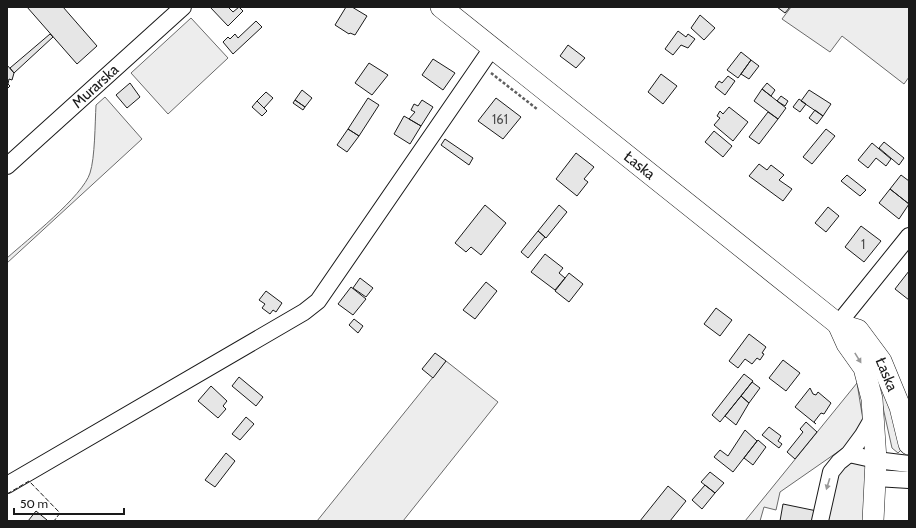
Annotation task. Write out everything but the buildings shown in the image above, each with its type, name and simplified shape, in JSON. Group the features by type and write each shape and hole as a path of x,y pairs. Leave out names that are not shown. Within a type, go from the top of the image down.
{"main road":[{"name":"Łaska","path":"441,7 838,324 858,330 881,360 900,407 909,444"},
{"name":"Łaska","path":"838,324 847,344 864,368 869,384 874,416 876,469 873,521"}],"street":[{"name":"Murarska","path":"7,166 183,7"},
{"path":"7,485 304,312 318,301 492,48"},
{"path":"838,324 909,236"},
{"path":"820,521 832,472 839,462 849,454 863,435 874,416"},
{"path":"849,454 876,469 909,480"},
{"path":"876,469 909,464"}],"path":[{"path":"495,76 537,109"}],"shaded area":[{"path":"791,7 909,7 909,77 904,84 842,36 830,52 782,19"},
{"path":"191,18 228,58 168,114 131,73"},
{"path":"105,97 142,139 7,263 7,258 66,205 85,183 92,167 96,105"},
{"path":"863,347 884,384 901,450 898,453 892,448 880,394"},
{"path":"446,361 498,402 403,521 317,521"},
{"path":"857,383 863,420 852,442 780,492 776,510 764,507 760,521 745,521"},
{"path":"852,462 866,463 865,521 826,521 839,473"}],"fence":[{"path":"7,494 29,481 60,513 54,521"}]}
